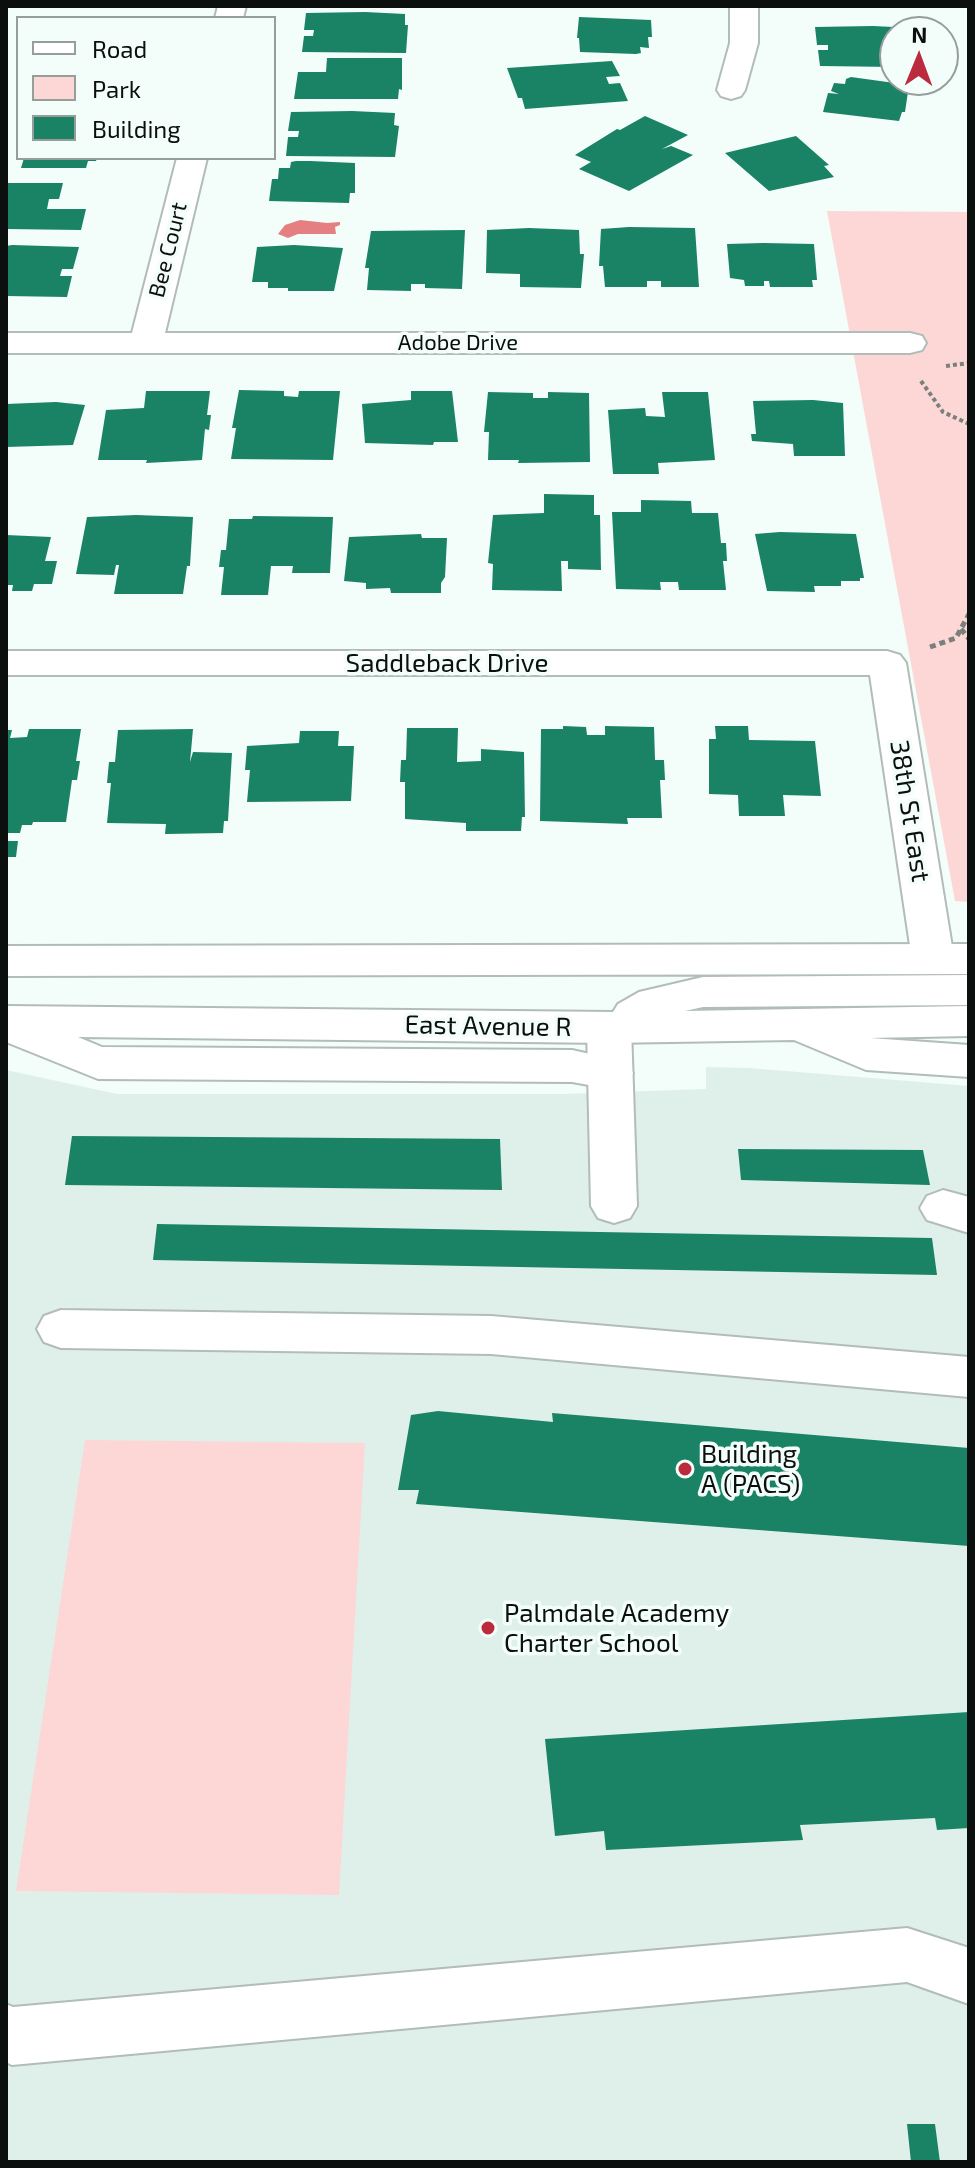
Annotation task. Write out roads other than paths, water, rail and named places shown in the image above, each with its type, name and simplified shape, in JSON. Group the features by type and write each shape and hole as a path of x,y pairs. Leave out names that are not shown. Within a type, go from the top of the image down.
{"street":[{"path":"731,90 744,43 744,6"},
{"name":"Bee Court","path":"146,343 192,160"},
{"name":"Adobe Drive","path":"6,343 918,356"},
{"name":"Saddleback Drive","path":"6,663 887,663"},
{"name":"38th St East","path":"887,663 951,959"},
{"path":"6,961 951,959"},
{"path":"614,1206 609,1028 654,1003 703,992 969,990"},
{"name":"East Avenue R","path":"6,1022 609,1028 969,1021"},
{"path":"6,1022 98,1063 572,1066 611,1073"},
{"path":"793,1024 866,1054 969,1061"},
{"path":"61,1329 491,1335 969,1377"},
{"path":"6,2033 12,2036 907,1955 969,1976"}],"place":[{"name":"Building A (PACS)","path":"685,1469"},
{"name":"Palmdale Academy Charter School","path":"488,1628"}]}
